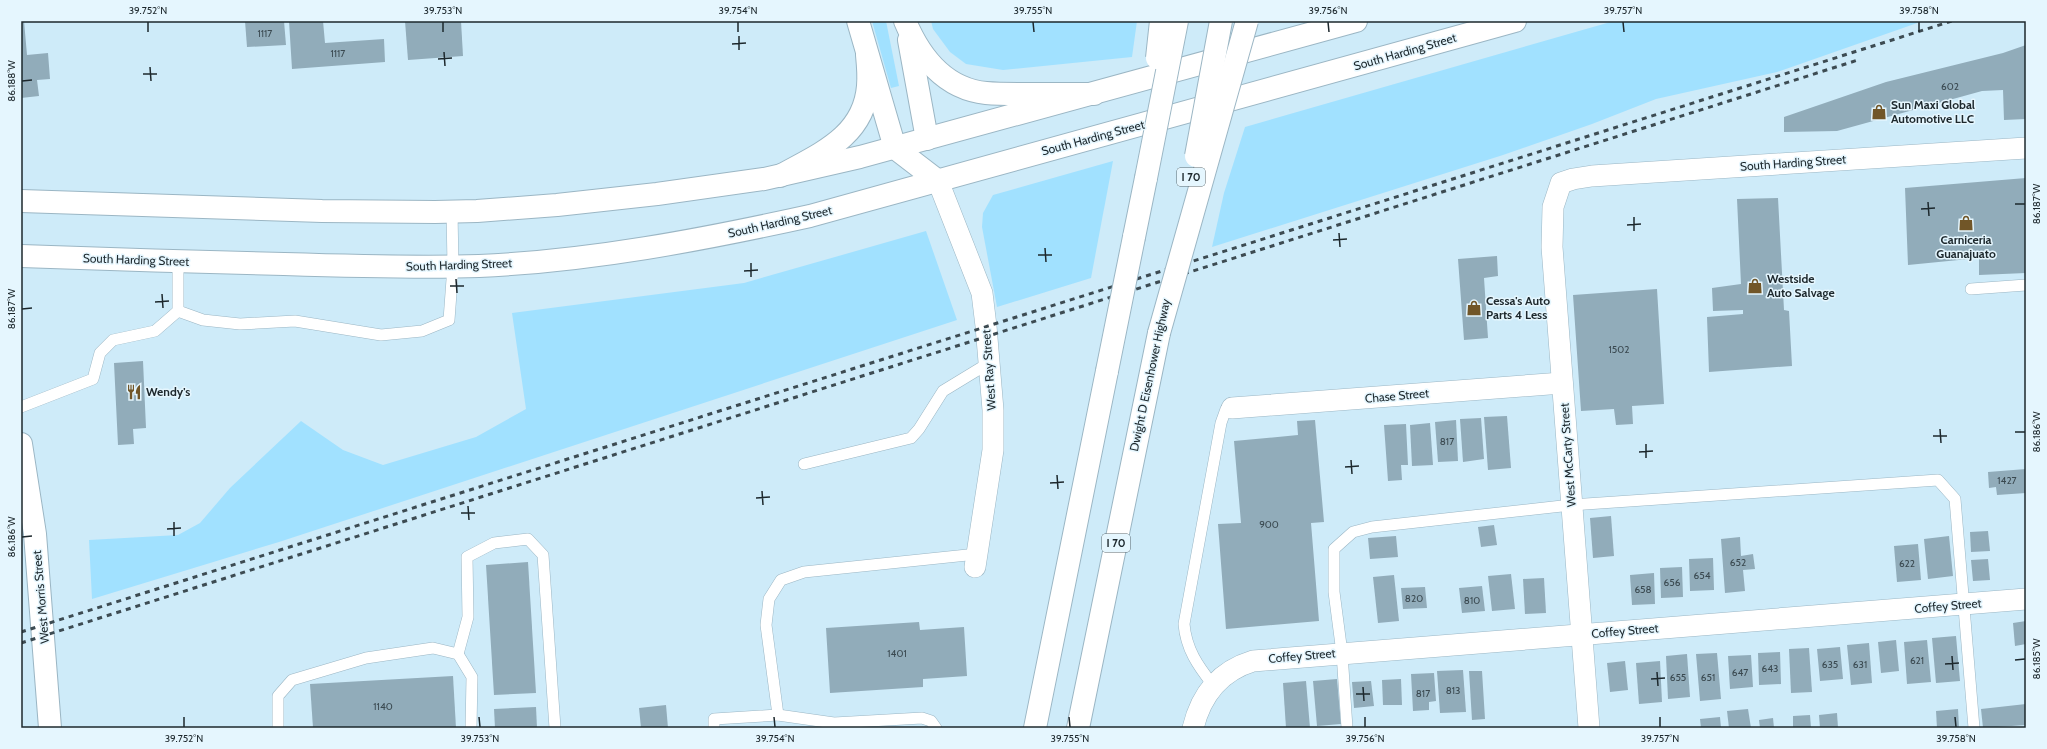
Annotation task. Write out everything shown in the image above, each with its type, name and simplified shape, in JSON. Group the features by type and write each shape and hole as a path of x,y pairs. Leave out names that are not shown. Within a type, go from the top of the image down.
{"main road":[{"path":"858,21 895,148 938,181"},
{"path":"1146,178 1161,21"},
{"path":"1035,728 1177,21"},
{"name":"Dwight D Eisenhower Highway","path":"1078,728 1153,358 1160,333 1221,21"},
{"path":"1160,333 1247,21"},
{"path":"21,201 365,212 484,210 611,200 780,176 895,148 1356,21"},
{"name":"South Harding Street","path":"21,256 358,266 453,266 580,258 684,243 810,216 1515,21"},
{"path":"905,22 918,46 933,68 960,86 976,91 994,94 1094,94"},
{"name":"West Ray Street","path":"905,22 927,139 938,181"},
{"path":"780,176 832,147 845,136 855,124 863,106 868,87 867,54"},
{"name":"West Morris Street","path":"21,444 35,534 50,728"}],"street":[{"name":"South Harding Street","path":"1561,183 1592,176 2026,148"},
{"name":"West Ray Street","path":"938,181 982,293 993,410 993,450 976,561"},
{"name":"West McCarty Street","path":"1561,183 1553,208 1552,247 1588,728"},
{"name":"Chase Street","path":"1232,408 1562,383"},
{"name":"Coffey Street","path":"1220,679 1252,661 2026,599"},
{"path":"1193,728 1200,706 1220,679"}],"lane":[{"path":"178,311 203,320 240,324 295,321 381,335 422,332 448,320 453,266 452,211"},
{"path":"21,407 93,379 100,353 113,340 155,331 178,311 178,261"},
{"path":"1971,289 2026,285"},
{"path":"804,464 911,438 919,429 943,391 989,364"},
{"path":"1220,679 1196,663 1189,649 1185,636 1184,624 1221,423 1226,409 1232,408"},
{"path":"1347,728 1342,653 1334,592 1334,549 1353,532 1372,527 1571,505 1938,480 1955,499 1974,728"},
{"path":"458,654 468,617 468,557 494,543 528,539 543,556 555,728"},
{"path":"778,715 766,625 769,599 781,580 804,572 976,561"},
{"path":"278,728 278,696 292,680 366,658 433,648 458,654 472,677 471,728"},
{"path":"714,728 714,719 778,715 834,725 922,718 931,721 936,728"}],"shaded area":[{"path":"872,21 886,21 899,86 891,88"},
{"path":"931,21 1137,21 1132,57 1003,70 966,64 950,52 933,29"},
{"path":"1614,21 1923,21 1777,72 1656,99 1592,124 1503,155 1212,247 1224,193 1245,127"},
{"path":"1113,161 1091,278 997,307 982,227 983,213 993,195"},
{"path":"926,231 957,320 279,542 92,599 89,540 178,535 200,523 230,488 301,421 343,450 383,465 476,437 526,409 512,313 744,283"}],"building":[{"path":"21,21 24,21 27,55 48,53 50,79 37,80 39,96 21,98"},
{"path":"245,21 284,21 286,45 247,47"},
{"path":"289,21 323,21 325,43 384,39 385,62 292,69"},
{"path":"405,21 461,21 463,56 408,60"},
{"path":"2026,45 2026,119 2004,120 2003,90 1982,91 1837,131 1784,132 1784,117 1886,82 2003,53"},
{"name":"Carniceria Guanajuato","path":"2026,178 2026,273 1979,275 1979,258 1908,265 1905,188"},
{"name":"Westside Auto Salvage","path":"1778,198 1784,310 1789,311 1792,366 1709,372 1707,317 1743,314 1743,310 1713,311 1712,288 1741,284 1737,199"},
{"name":"Cessa's Auto Parts 4 Less","path":"1497,256 1498,276 1484,278 1488,338 1464,340 1458,259"},
{"path":"1657,289 1664,404 1632,406 1633,424 1616,425 1614,409 1581,411 1573,295"},
{"path":"143,361 146,428 133,429 134,444 118,445 114,363"},
{"path":"1507,416 1511,468 1488,470 1484,417"},
{"path":"1481,418 1484,459 1463,462 1460,419"},
{"path":"1315,420 1324,522 1311,523 1319,621 1226,629 1218,524 1241,523 1234,441 1298,435 1297,421"},
{"path":"1456,420 1458,461 1438,462 1435,422"},
{"path":"1430,423 1433,465 1412,466 1410,425"},
{"path":"1406,424 1408,465 1401,465 1402,480 1388,481 1384,425"},
{"path":"2026,469 2026,493 1997,495 1996,487 1989,488 1988,472"},
{"path":"1611,516 1614,556 1593,558 1590,518"},
{"path":"1494,525 1497,545 1481,547 1478,527"},
{"path":"1988,531 1990,551 1971,552 1970,532"},
{"path":"1396,536 1398,557 1370,559 1368,538"},
{"path":"1949,536 1953,576 1928,579 1924,539"},
{"path":"1740,537 1741,556 1753,554 1755,569 1743,570 1745,591 1725,593 1721,539"},
{"path":"1918,544 1921,580 1897,582 1894,546"},
{"path":"1713,558 1714,590 1690,591 1689,559"},
{"path":"1988,559 1990,580 1973,581 1971,560"},
{"path":"528,562 536,693 494,695 486,565"},
{"path":"1682,567 1683,597 1661,598 1660,568"},
{"path":"1654,573 1655,604 1632,605 1630,575"},
{"path":"1511,574 1515,609 1492,611 1488,576"},
{"path":"1394,575 1399,621 1378,623 1373,577"},
{"path":"1544,578 1546,613 1525,614 1523,579"},
{"path":"1482,586 1485,611 1462,613 1459,588"},
{"path":"1425,587 1427,608 1403,609 1401,588"},
{"path":"2026,621 2026,644 2015,646 2013,623"},
{"path":"919,622 920,630 964,627 967,676 923,679 923,687 830,693 826,628"},
{"path":"1956,636 1960,681 1936,683 1932,638"},
{"path":"1896,640 1899,671 1881,673 1878,642"},
{"path":"1927,640 1931,682 1907,684 1904,642"},
{"path":"1869,643 1872,683 1851,685 1847,645"},
{"path":"1840,647 1843,679 1820,681 1817,649"},
{"path":"1809,648 1812,692 1791,693 1789,649"},
{"path":"1780,652 1781,684 1759,685 1758,653"},
{"path":"1717,653 1721,699 1700,701 1696,654"},
{"path":"1687,654 1690,697 1668,699 1666,656"},
{"path":"1751,655 1753,687 1730,689 1728,656"},
{"path":"1625,661 1628,690 1610,692 1607,663"},
{"path":"1660,661 1662,702 1639,704 1636,663"},
{"path":"1463,670 1466,712 1440,713 1437,671"},
{"path":"1469,671 1482,671 1485,719 1472,720"},
{"path":"1434,673 1436,701 1429,702 1429,710 1413,711 1411,674"},
{"path":"453,676 456,728 313,728 310,684"},
{"path":"1337,679 1341,724 1317,726 1313,681"},
{"path":"1401,679 1402,705 1383,705 1382,680"},
{"path":"1306,681 1310,728 1286,728 1283,683"},
{"path":"1371,681 1374,706 1354,708 1352,682"},
{"path":"2026,704 2026,725 1983,728 1981,709"},
{"path":"666,705 668,728 641,728 639,708"},
{"path":"536,707 537,728 495,728 494,709"},
{"path":"1748,709 1751,728 1729,728 1727,711"},
{"path":"1958,709 1959,728 1937,728 1936,711"},
{"path":"1837,713 1838,728 1820,728 1819,715"},
{"path":"1810,715 1811,728 1793,728 1793,716"},
{"path":"1720,717 1721,728 1701,728 1700,719"},
{"path":"1773,718 1774,728 1760,728 1759,720"}],"railway":[{"path":"21,632 1952,21"},
{"path":"21,643 1858,60"}],"place":[{"name":"Sun Maxi Global Automotive LLC","path":"1879,112"},
{"name":"Carniceria Guanajuato","path":"1966,223"},
{"name":"Westside Auto Salvage","path":"1755,286"},
{"name":"Cessa's Auto Parts 4 Less","path":"1474,308"},
{"name":"Wendy's","path":"134,392"}]}
